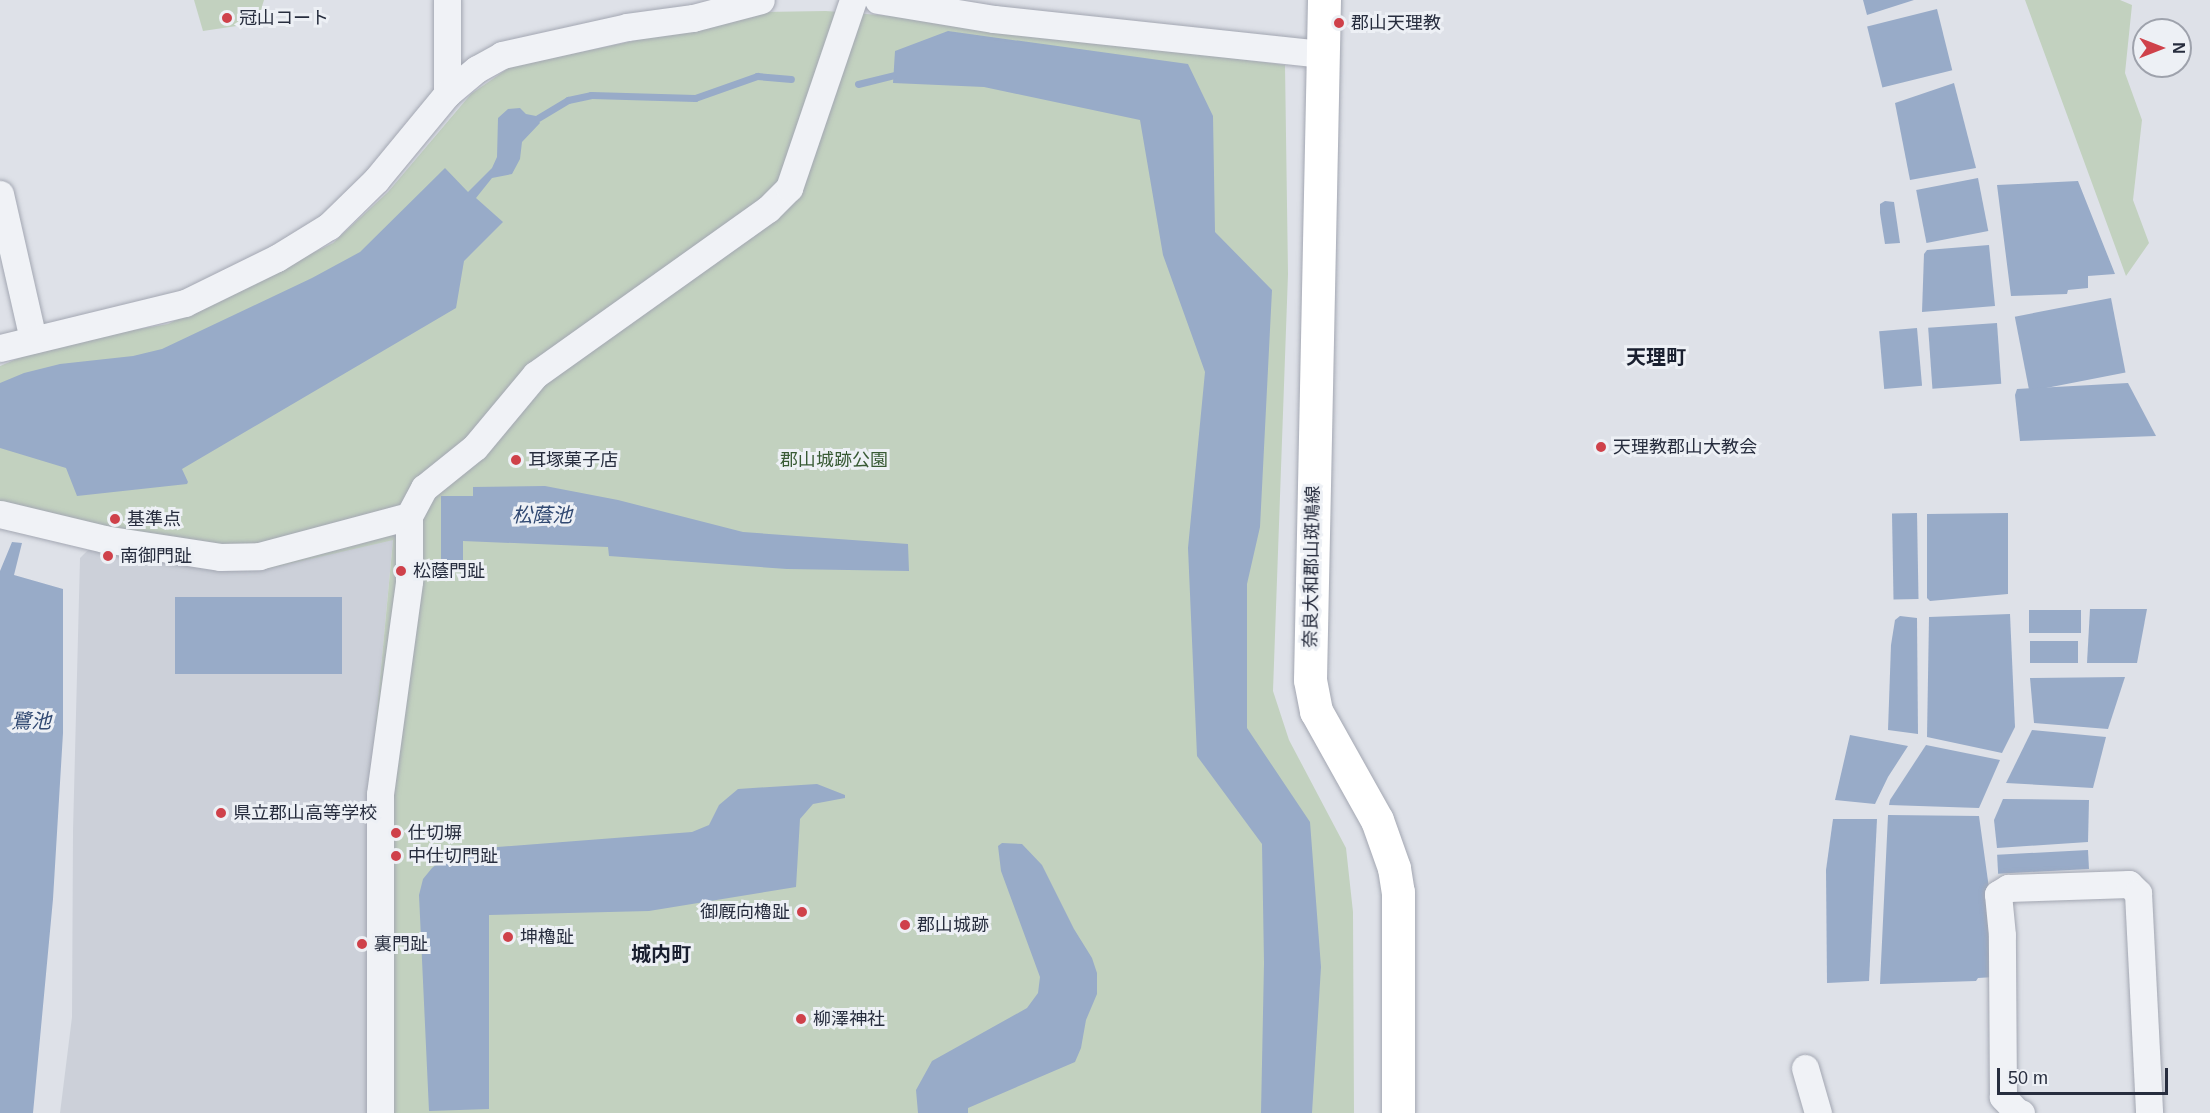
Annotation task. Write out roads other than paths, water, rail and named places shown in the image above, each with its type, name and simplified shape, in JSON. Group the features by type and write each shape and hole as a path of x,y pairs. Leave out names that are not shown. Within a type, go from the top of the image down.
{"main road":[{"name":"奈良大和郡山斑鳩線","path":"1324,0 1310,691 1320,719 1382,830 1394,868 1398,892 1398,1113"}],"street":[{"path":"447,0 447,94"},
{"path":"0,348 185,303 277,258 329,225 376,180 447,94 477,69 502,55 627,27 693,18 761,0"},
{"path":"380,1113 380,805 409,581 409,516 424,489 475,447 535,375 768,209 789,188 853,0"},
{"path":"878,0 994,19 1323,54"},
{"path":"0,194 33,339"},
{"path":"0,513 104,539 220,557 259,556 409,516"},
{"path":"2021,1113 2017,1112 2003,1097 2002,935 1998,894 2008,888 2128,884 2138,893 2149,1113"},
{"path":"1805,1068 1818,1113"}],"water":[{"path":"1863,0 1914,0 1867,15"},
{"path":"1937,9 1952,70 1882,88 1867,26"},
{"path":"948,31 1188,64 1213,116 1215,232 1272,290 1260,527 1247,584 1247,728 1310,822 1321,967 1312,1113 1261,1113 1264,963 1262,844 1197,756 1188,548 1205,372 1163,255 1140,120 984,87 893,83 895,51"},
{"path":"1954,83 1976,168 1910,180 1895,103"},
{"path":"520,108 526,114 536,116 540,123 522,142 520,159 512,174 492,178 476,198 503,222 464,261 456,308 182,469 187,484 77,496 66,468 0,448 0,383 24,373 60,364 133,356 162,349 312,278 360,252 445,168 468,192 492,168 497,157 498,118 508,109"},
{"path":"1978,178 1988,231 1926,243 1916,190"},
{"path":"2078,181 2115,274 2088,276 2088,288 2068,290 2067,294 2011,296 1997,185"},
{"path":"1885,201 1894,202 1900,243 1885,244 1880,204"},
{"path":"1989,245 1995,306 1922,312 1924,254 1927,250"},
{"path":"2111,298 2126,373 2029,391 2015,317"},
{"path":"1997,323 2001,384 1932,389 1928,328"},
{"path":"1917,328 1922,386 1884,389 1879,331"},
{"path":"2128,383 2156,436 2020,441 2015,395 2017,389"},
{"name":"松蔭池","path":"545,486 618,500 743,532 908,544 909,571 787,569 609,556 608,547 463,541 463,560 441,560 441,496 473,496 473,487"},
{"path":"1892,513 1917,513 1919,599 1894,599"},
{"path":"2008,513 2008,594 1930,601 1927,598 1927,514"},
{"name":"鷺池","path":"12,542 22,543 14,575 63,589 63,733 53,899 33,1113 0,1113 0,571"},
{"path":"175,597 342,597 342,674 175,674"},
{"path":"2090,609 2147,609 2137,663 2087,663"},
{"path":"2029,610 2081,610 2081,633 2029,633"},
{"path":"2010,614 2015,727 2002,753 1927,737 1929,617"},
{"path":"1900,616 1917,618 1918,734 1888,730 1891,645 1895,620"},
{"path":"2030,641 2078,641 2078,663 2030,663"},
{"path":"2125,677 2108,729 2034,723 2030,678"},
{"path":"2032,730 2106,737 2093,788 2006,783"},
{"path":"1850,735 1908,746 1888,777 1875,804 1835,800"},
{"path":"1926,745 2000,760 1979,808 1889,805"},
{"path":"817,784 845,795 845,798 813,804 800,819 796,887 649,911 489,915 489,1109 429,1111 419,895 423,879 432,868 442,860 472,849 692,832 709,825 719,805 738,789"},
{"path":"2003,799 2089,800 2088,842 1997,848 1994,820"},
{"path":"1888,815 1979,816 1992,910 1994,977 1978,978 1976,981 1880,984"},
{"path":"1833,819 1877,819 1869,981 1827,983 1826,870"},
{"path":"1002,843 1022,844 1042,865 1074,929 1092,958 1097,973 1097,994 1086,1020 1081,1048 1075,1062 968,1108 968,1113 918,1113 916,1090 932,1061 1027,1008 1038,993 1040,977 1001,871 998,846"},
{"path":"2088,850 2089,869 1998,874 1997,855"}],"waterway":[{"path":"858,84 893,75"},
{"path":"538,118 568,100 591,95 695,98 757,76 791,79"}],"place":[{"name":"冠山コート","path":"227,18"},
{"name":"郡山天理教","path":"1339,23"},
{"name":"天理教郡山大教会","path":"1601,447"},
{"name":"耳塚菓子店","path":"516,460"},
{"name":"基準点","path":"115,519"},
{"name":"南御門趾","path":"108,556"},
{"name":"松蔭門趾","path":"401,571"},
{"name":"県立郡山高等学校","path":"221,813"},
{"name":"仕切塀","path":"396,833"},
{"name":"中仕切門趾","path":"396,856"},
{"name":"御厩向櫓趾","path":"802,912"},
{"name":"郡山城跡","path":"905,925"},
{"name":"坤櫓趾","path":"508,937"},
{"name":"裏門趾","path":"362,944"},
{"name":"柳澤神社","path":"801,1019"}],"district":[{"name":"天理町","path":"1656,357"},
{"name":"城内町","path":"661,954"}],"park label":[{"name":"郡山城跡公園","path":"834,460"}]}
